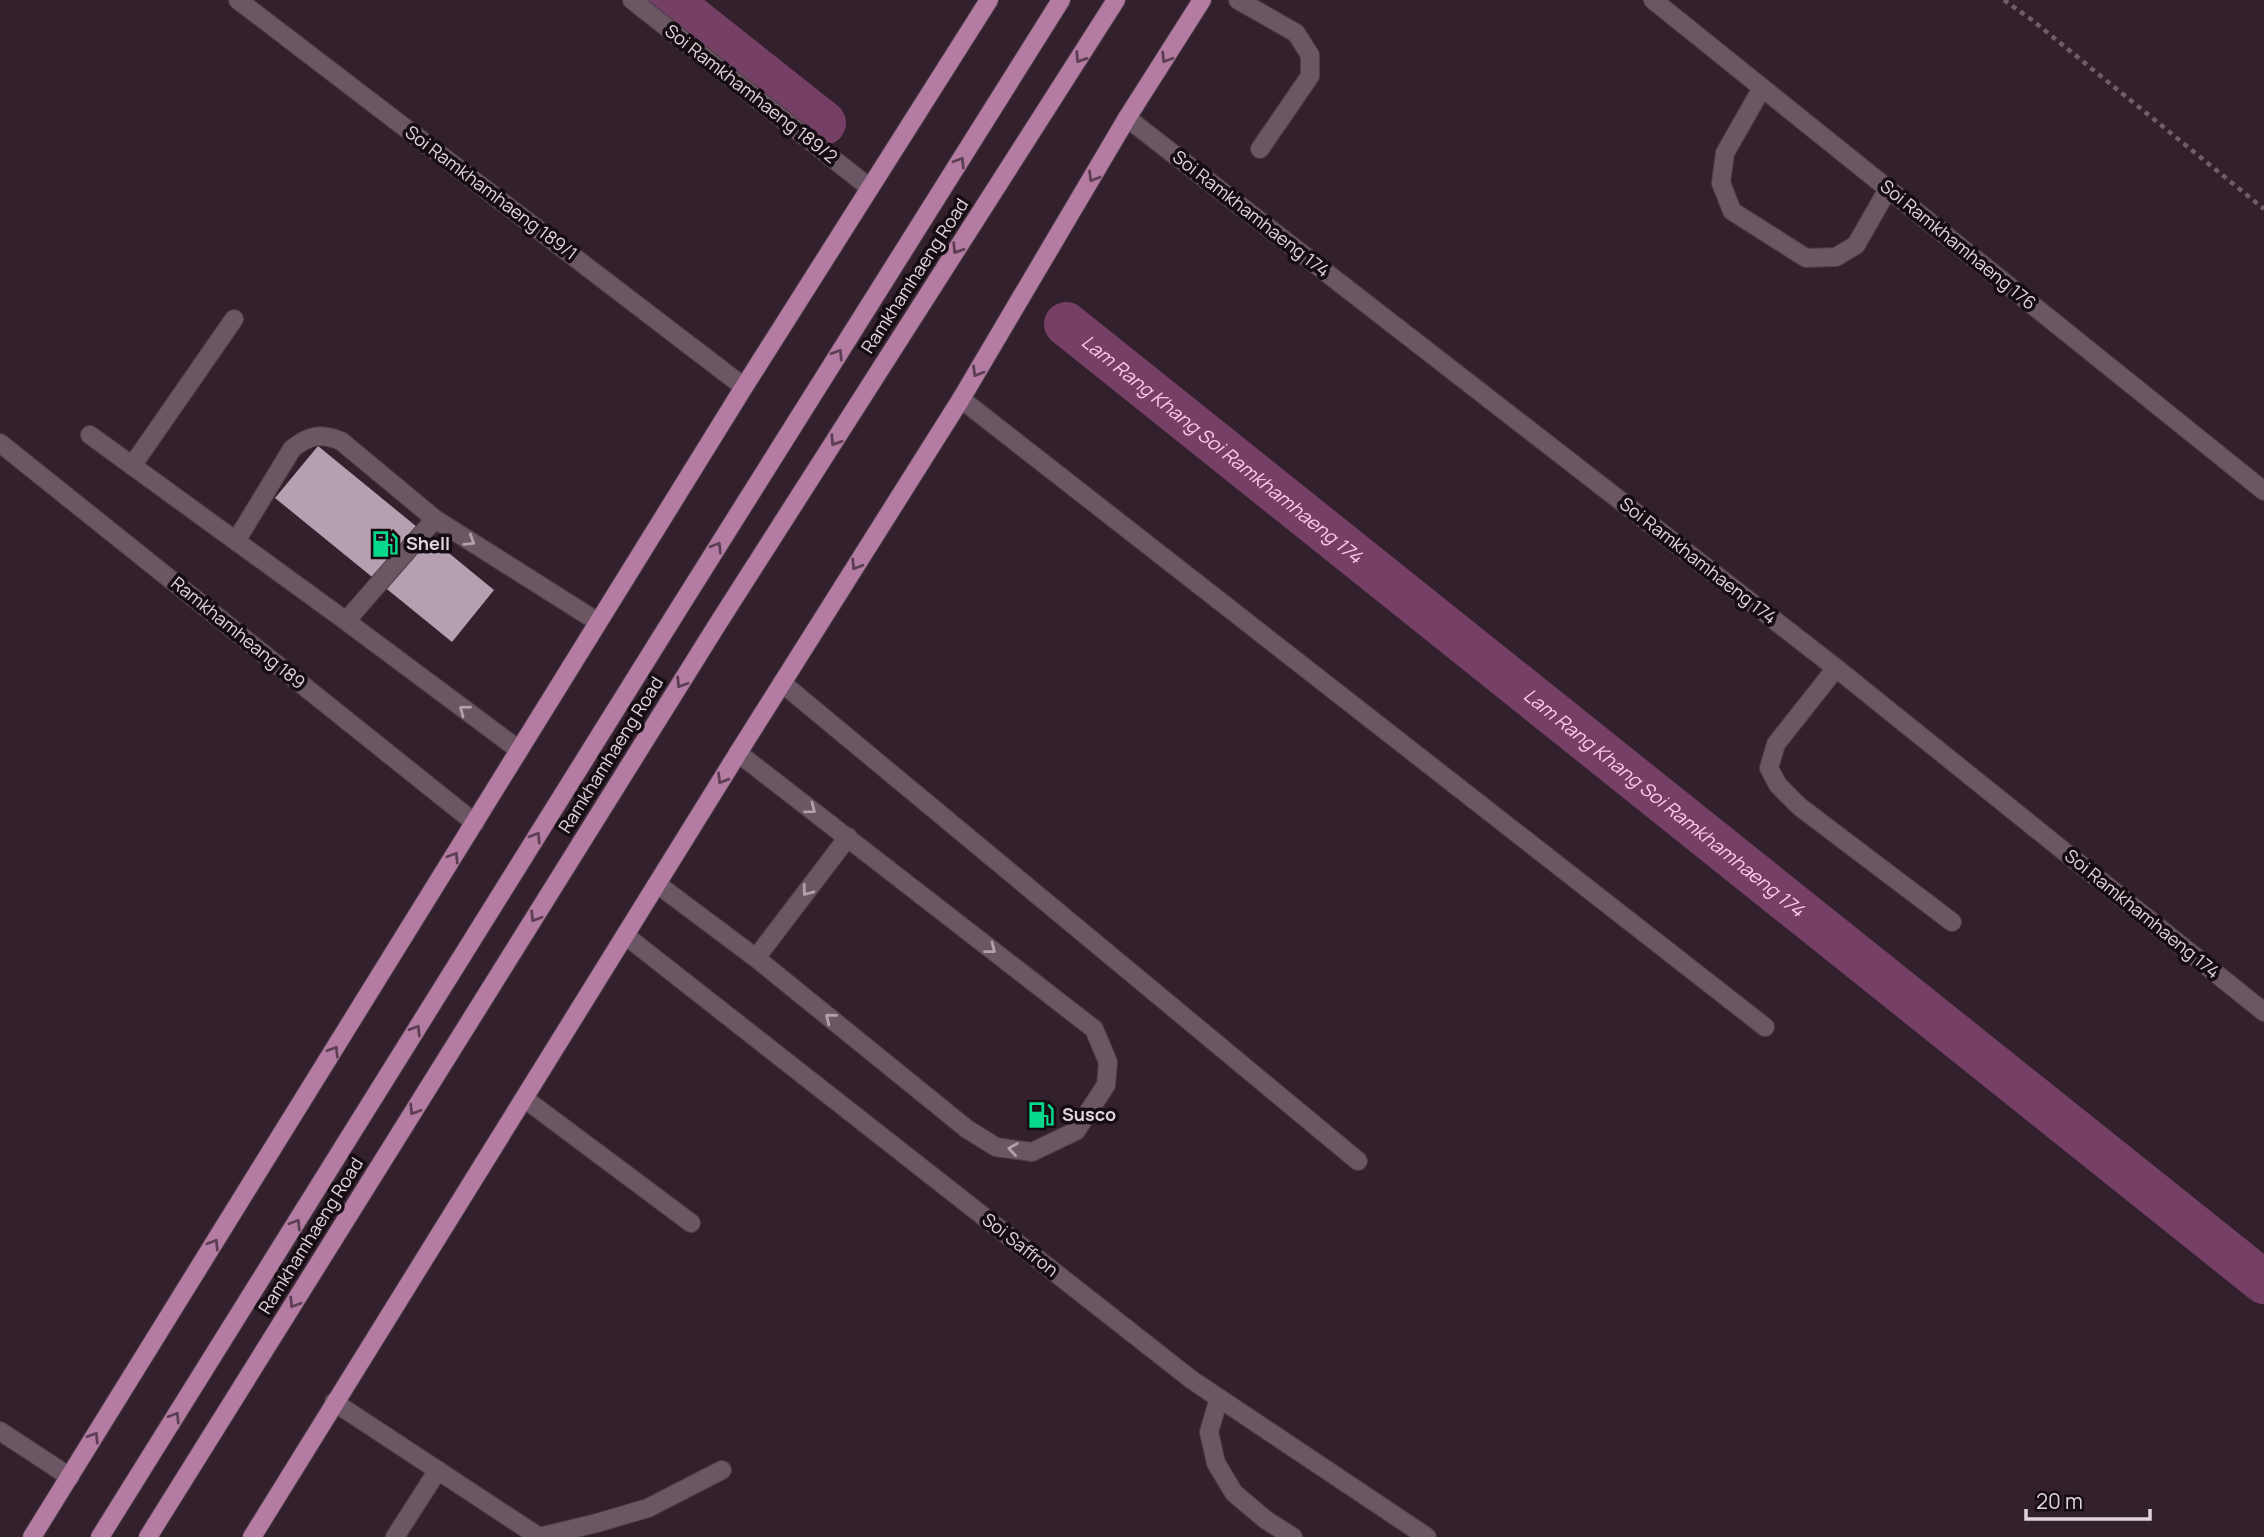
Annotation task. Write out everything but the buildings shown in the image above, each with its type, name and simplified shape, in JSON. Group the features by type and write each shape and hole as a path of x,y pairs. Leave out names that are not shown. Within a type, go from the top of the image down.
{"main road":[{"path":"32,1537 744,387 989,0"},
{"name":"Ramkhamhaeng Road","path":"100,1537 1061,0"},
{"name":"Ramkhamhaeng Road","path":"148,1537 717,625 1116,0"},
{"path":"252,1537 738,752 961,399 1127,118 1202,0"}],"street":[{"name":"Soi Ramkhamhaeng 189/1","path":"238,0 744,387"},
{"name":"Soi Ramkhamhaeng 189/2","path":"632,0 870,188"},
{"path":"1238,0 1296,33 1310,55 1310,76 1260,149"},
{"name":"Soi Ramkhamhaeng 176","path":"1653,0 2264,491"},
{"path":"1762,88 1725,153 1721,183 1732,211 1805,258 1836,257 1856,245 1888,189"},
{"name":"Soi Ramkhamhaeng 174","path":"1127,118 1836,668 2264,1012"},
{"path":"132,466 234,319"},
{"path":"961,399 1765,1027"},
{"path":"90,435 519,750"},
{"path":"236,541 292,449 315,435 327,436 341,442 435,519 598,622"},
{"name":"Ramkhamheang 189","path":"0,443 475,823"},
{"path":"346,621 435,519"},
{"path":"1836,668 1776,744 1769,768 1778,785 1800,807 1952,922"},
{"path":"782,683 1358,1161"},
{"path":"657,884 756,958 958,1122 996,1147 1032,1152 1076,1131 1106,1085 1108,1062 1094,1029 738,752"},
{"path":"756,958 848,837"},
{"name":"Soi Saffron","path":"626,936 1192,1380 1427,1537"},
{"path":"525,1099 691,1223"},
{"path":"1219,1398 1209,1432 1216,1463 1234,1493 1266,1520 1293,1537"},
{"path":"334,1402 539,1537 648,1508 722,1470"},
{"path":"0,1431 70,1477"},
{"path":"395,1537 438,1470"}],"path":[{"path":"2004,0 2264,209"}],"waterway":[{"name":"Lam Rang Khang Soi Ramkhamhaeng 174","path":"669,0 824,123"},
{"name":"Lam Rang Khang Soi Ramkhamhaeng 174","path":"1066,324 2264,1282"}],"place":[{"name":"Shell","path":"385,544"},
{"name":"Susco","path":"1041,1115"}]}
